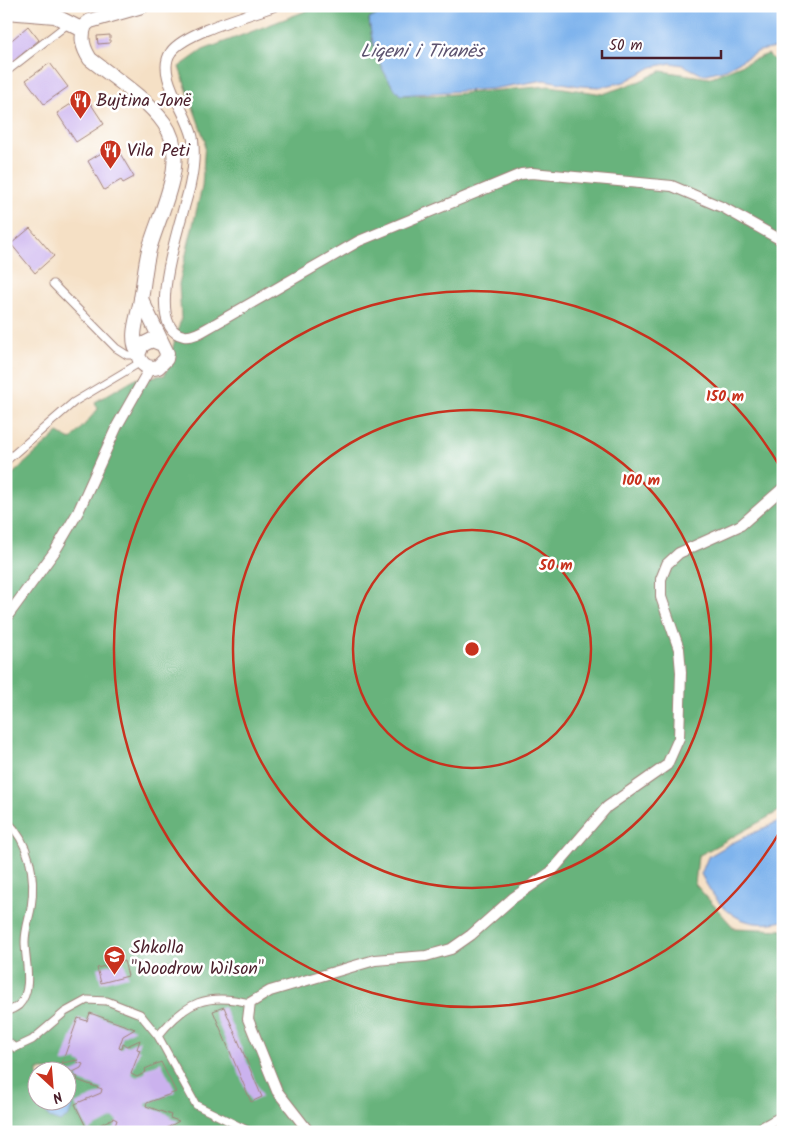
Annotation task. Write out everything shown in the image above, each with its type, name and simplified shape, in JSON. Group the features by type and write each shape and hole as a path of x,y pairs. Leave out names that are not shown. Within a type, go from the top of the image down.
{"street":[{"path":"141,299 165,348 166,359 158,367 142,360 134,345 133,332 141,299 149,249 174,171 170,133 156,113 90,59 84,50 83,30 90,21 142,6"},
{"path":"274,6 191,38 178,45 167,60 167,76 190,126 193,139 190,184 164,290 168,322 172,330 179,335 186,337 215,324 359,241 521,174 537,173 606,178 672,186 724,208 783,241"},
{"path":"6,12 18,10 55,16 83,30"},
{"path":"6,618 69,529 117,426 142,360 142,344 152,340 162,344"},
{"path":"309,1132 278,1091 248,1020 250,1003 256,997 270,990 358,964 375,960 426,956 451,949 471,935 513,898 551,872 608,807 667,765 679,738 681,672 679,649 662,597 661,580 667,564 679,553 741,525 783,488"},
{"path":"754,1132 783,1116"}],"lane":[{"path":"6,72 69,23"},
{"path":"53,284 116,348 142,360"},
{"path":"6,461 74,402 142,360"},
{"path":"6,820 15,828 25,845 32,878 31,908 25,941 28,978 25,996 19,1006 6,1012"},
{"path":"6,1040 15,1048 24,1044 65,1012 87,1000 107,1001 140,1014 158,1036 196,1105 251,1132"},
{"path":"158,1036 180,1013 202,1000 232,1000 250,1003"}],"green space":[{"path":"319,6 395,6 369,19 372,40 378,60 393,87 400,95 443,95 550,86 603,94 640,81 661,71 709,78 768,54 783,69 783,809 698,856 695,884 734,928 783,930 783,1132 6,1132 6,480 58,433 71,440 98,409 95,402 134,379 165,375 181,319 179,284 202,187 205,141 179,67 203,50"}],"water":[{"name":"Liqeni i Tiranës","path":"395,6 568,6 581,11 588,6 783,6 783,51 780,47 759,51 726,69 707,74 701,74 683,65 671,63 652,67 624,82 601,87 580,86 544,80 492,89 400,95 393,87 378,60 372,40 369,19"},
{"path":"783,819 783,921 755,923 743,920 733,915 724,907 708,887 701,874 708,857 730,844"},
{"path":"46,1110 71,1110 69,1116 60,1122 49,1118"}],"building":[{"path":"28,26 39,40 9,65 6,62 6,45"},
{"path":"110,35 110,43 98,44 97,36"},
{"path":"50,63 68,87 44,104 26,80"},
{"name":"Bujtina Jonë","path":"85,95 104,124 76,142 57,113"},
{"name":"Vila Peti","path":"115,145 134,177 123,183 121,180 104,190 88,161"},
{"path":"30,228 54,256 35,273 11,244"},
{"path":"124,961 128,976 101,983 97,968"},
{"path":"224,1007 262,1097 251,1102 213,1011"},
{"path":"90,1013 135,1029 123,1036 119,1048 122,1049 123,1044 127,1046 140,1040 137,1049 140,1050 131,1074 137,1077 146,1072 145,1069 161,1062 176,1092 147,1103 146,1106 171,1115 170,1118 179,1121 167,1128 165,1132 160,1130 160,1132 113,1132 117,1120 113,1118 88,1131 78,1110 78,1103 101,1093 102,1089 78,1080 78,1070 83,1064 78,1062 78,1060 63,1060 78,1018 87,1021"}],"waterway":[{"path":"581,6 584,9"}],"place":[{"name":"Bujtina Jonë","path":"80,119"},
{"name":"Vila Peti","path":"111,169"},
{"name":"Shkolla \"Woodrow Wilson\"","path":"115,976"}]}
